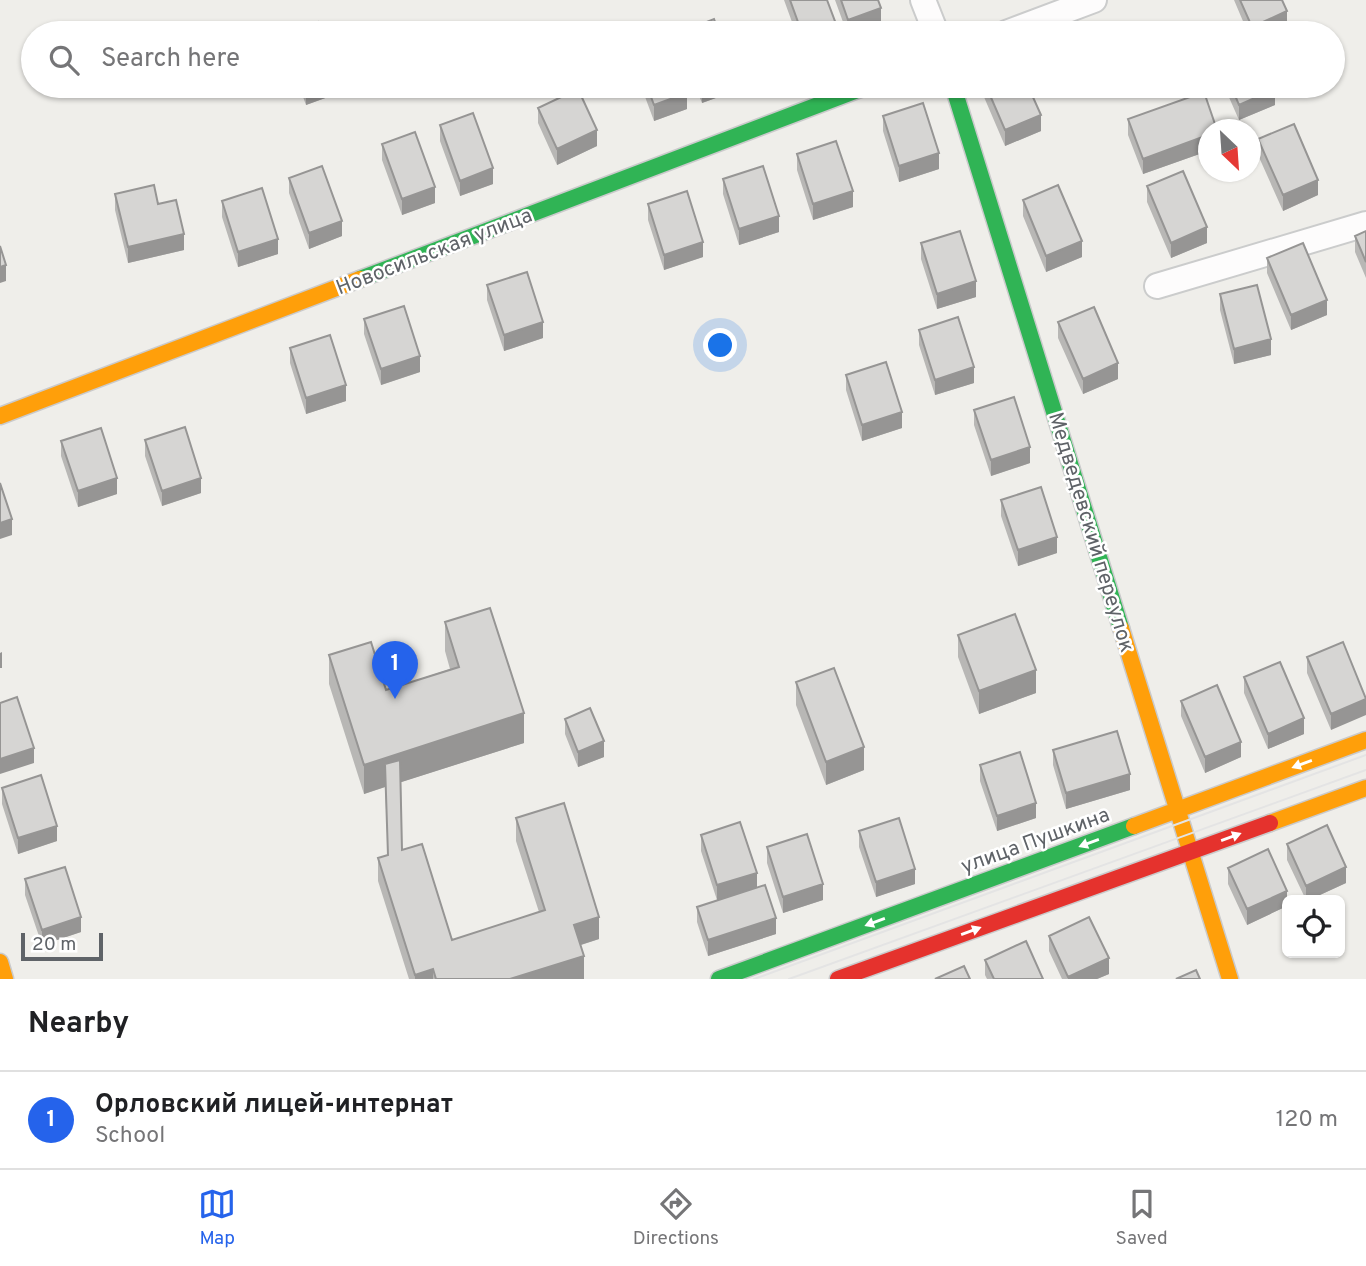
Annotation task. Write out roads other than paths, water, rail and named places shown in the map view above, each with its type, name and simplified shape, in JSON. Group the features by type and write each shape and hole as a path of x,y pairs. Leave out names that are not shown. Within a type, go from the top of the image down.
{"street":[{"path":"923,0 931,21"},
{"path":"1038,21 1094,0"},
{"name":"Новосильская улица","path":"0,415 836,98"},
{"name":"Медведевский переулок","path":"957,98 1230,979"},
{"path":"1157,286 1366,224"},
{"name":"улица Пушкина","path":"719,979 1366,740"},
{"path":"838,979 1366,788"},
{"path":"0,962 5,979"}],"tram line":[{"path":"754,979 1366,755"},
{"path":"789,979 1366,770"}],"place":[{"name":"Орловский лицей-интернат","path":"395,699"}]}
